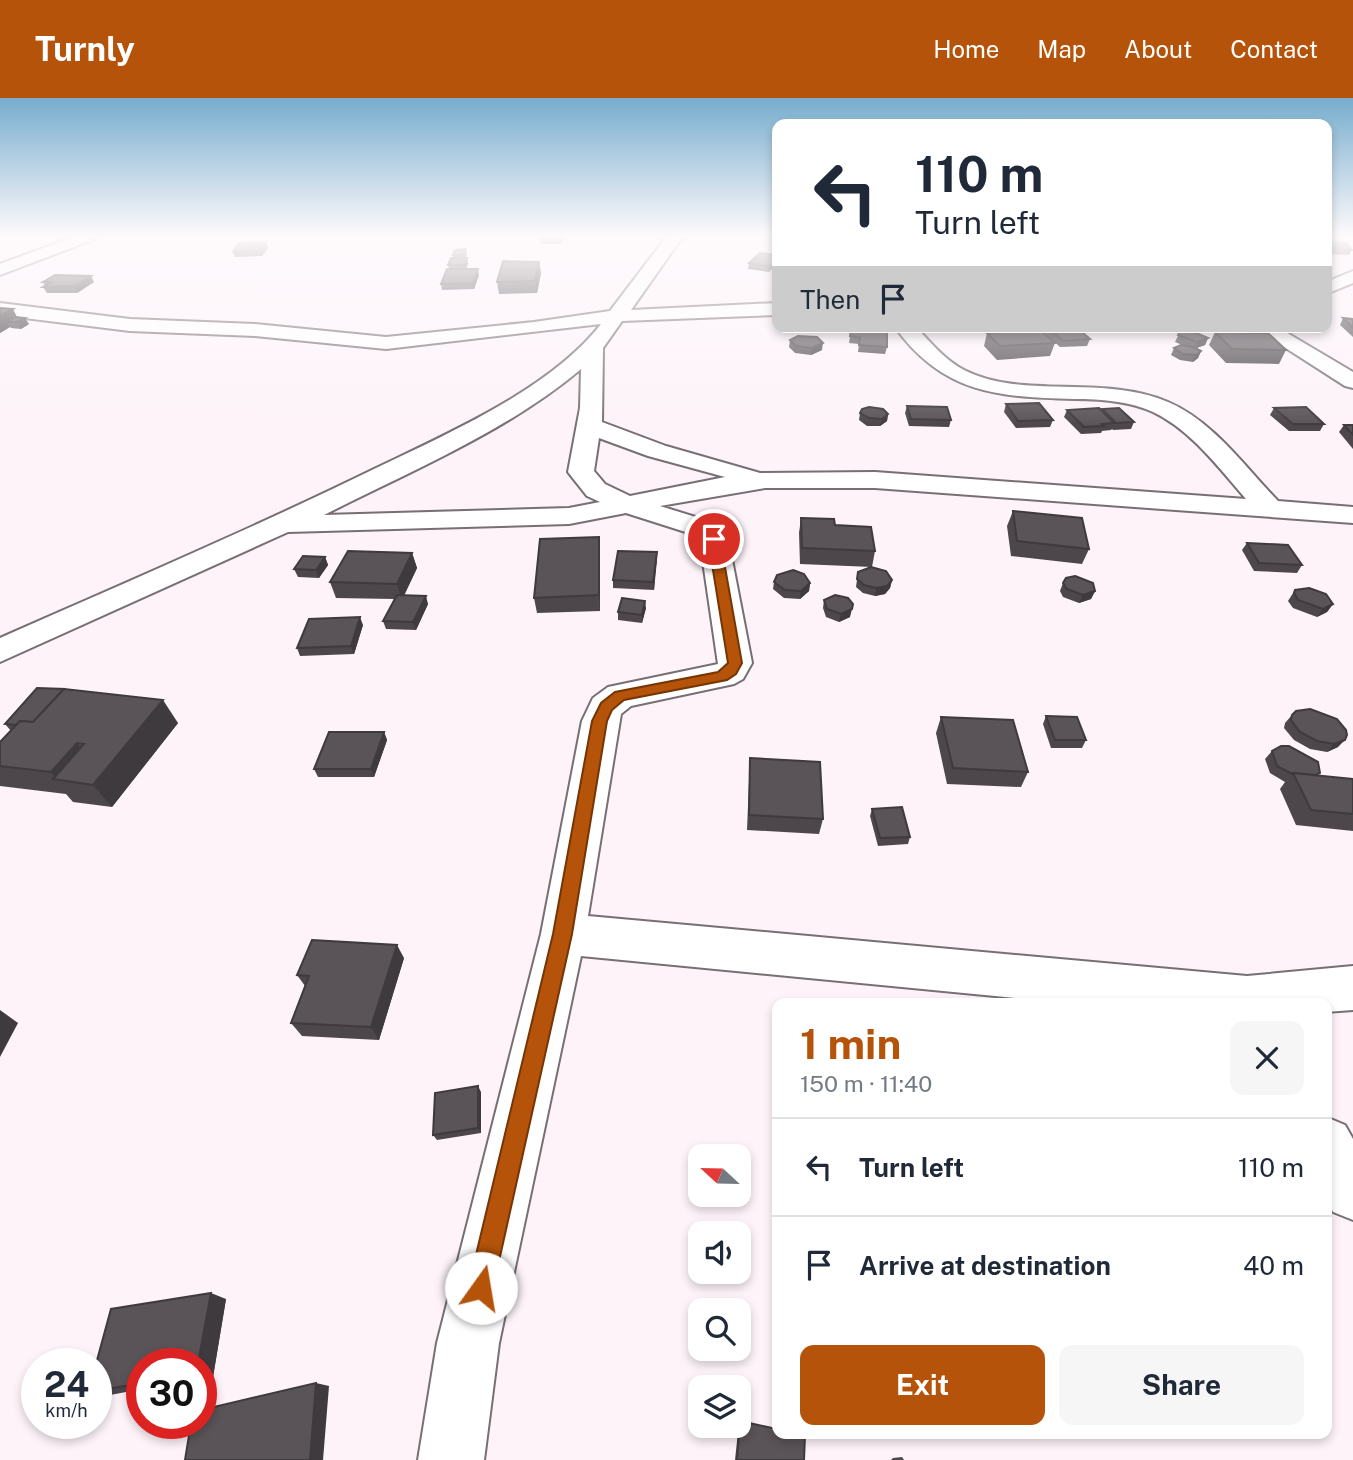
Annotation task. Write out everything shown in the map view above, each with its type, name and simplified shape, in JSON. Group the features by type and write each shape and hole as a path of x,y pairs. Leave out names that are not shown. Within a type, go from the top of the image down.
{"street":[{"path":"452,1460 468,1343 563,934 600,721 606,707 620,696 722,676 731,671 735,663 714,539 705,529 627,504 596,490 581,472 593,385 589,366 604,332 625,300"},
{"path":"0,309 130,325 255,330 386,343 534,328 604,332 772,310"},
{"path":"0,651 283,524 458,438 556,379 604,332"},
{"path":"911,333 935,359 957,375 974,382 998,387 1124,395 1161,408 1189,424 1270,509"},
{"path":"1273,333 1353,382"},
{"path":"589,426 657,451 765,480"},
{"path":"283,524 569,516 713,487 765,480 875,480 1353,515"},
{"path":"563,934 1217,998"},
{"path":"1272,998 1353,988"},
{"path":"1332,1155 1353,1192"}],"building":[{"path":"0,308 13,309 0,316"},
{"path":"16,317 25,318 17,322 7,322"},
{"path":"1343,318 1353,319 1353,328"},
{"path":"850,333 887,333 887,347 859,345 860,337 850,336"},
{"path":"987,333 1044,333 1055,343 1000,346"},
{"path":"1054,333 1083,333 1090,339 1063,341"},
{"path":"1196,333 1208,338 1197,342 1178,335"},
{"path":"1216,333 1268,333 1286,350 1232,349"},
{"path":"798,336 817,337 823,343 812,348 796,346 790,340"},
{"path":"1181,345 1201,351 1196,355 1183,354 1174,348"},
{"path":"1039,403 1053,420 1018,421 1006,404"},
{"path":"907,406 947,407 951,420 911,419"},
{"path":"1306,407 1324,424 1293,424 1274,408"},
{"path":"1099,408 1114,423 1084,427 1067,410"},
{"path":"1119,408 1134,422 1116,423 1102,409"},
{"path":"862,409 883,409 888,414 882,419 869,418 860,413"},
{"path":"1344,425 1353,425 1353,435"},
{"path":"1013,511 1082,518 1089,549 1017,541"},
{"path":"801,518 834,519 835,525 871,527 875,551 802,548"},
{"path":"599,537 599,595 534,598 540,539"},
{"path":"1247,543 1288,545 1302,565 1259,563"},
{"path":"348,551 412,553 397,584 330,582"},
{"path":"618,551 657,552 653,582 613,580"},
{"path":"303,556 325,557 316,570 294,569"},
{"path":"871,567 886,571 892,580 887,586 876,588 864,585 857,579 858,572"},
{"path":"793,570 804,574 810,583 801,591 785,590 774,582 777,575"},
{"path":"1075,576 1093,583 1095,591 1083,595 1067,589 1063,583 1066,578"},
{"path":"1309,588 1326,594 1333,604 1323,609 1298,600 1295,590"},
{"path":"397,595 426,596 413,622 383,621"},
{"path":"835,595 848,598 853,604 852,609 841,614 827,609 824,600"},
{"path":"622,598 645,601 642,615 618,612"},
{"path":"360,617 351,646 297,648 309,619"},
{"path":"37,688 64,689 33,722 5,724"},
{"path":"64,689 163,700 93,785 53,779 84,744 77,743 51,772 0,766 0,742 20,721 33,722"},
{"path":"1310,709 1337,719 1346,730 1345,740 1334,744 1317,741 1300,732 1291,720 1292,715 1296,711"},
{"path":"1046,716 1077,717 1086,740 1055,740"},
{"path":"941,717 1013,720 1028,772 953,768"},
{"path":"329,732 384,732 371,769 314,769"},
{"path":"1281,746 1289,746 1318,762 1320,773 1292,774 1277,766 1272,751"},
{"path":"750,758 820,762 823,819 749,815"},
{"path":"1293,773 1353,779 1353,814 1311,810"},
{"path":"902,807 910,837 880,838 872,809"},
{"path":"312,940 397,945 371,1027 291,1023 309,976 297,975"},
{"path":"478,1086 478,1128 433,1135 435,1093"},
{"path":"211,1293 201,1348 126,1348 126,1386 112,1388 112,1348 100,1348 111,1309"},
{"path":"316,1383 310,1460 185,1460 188,1439 217,1439 217,1406"},
{"path":"751,1423 772,1428 772,1439 805,1439 804,1460 737,1460 739,1438 751,1438"}],"route":[{"path":"481,1288 563,934 600,721 606,707 620,696 722,676 731,671 735,663 714,539"}]}
